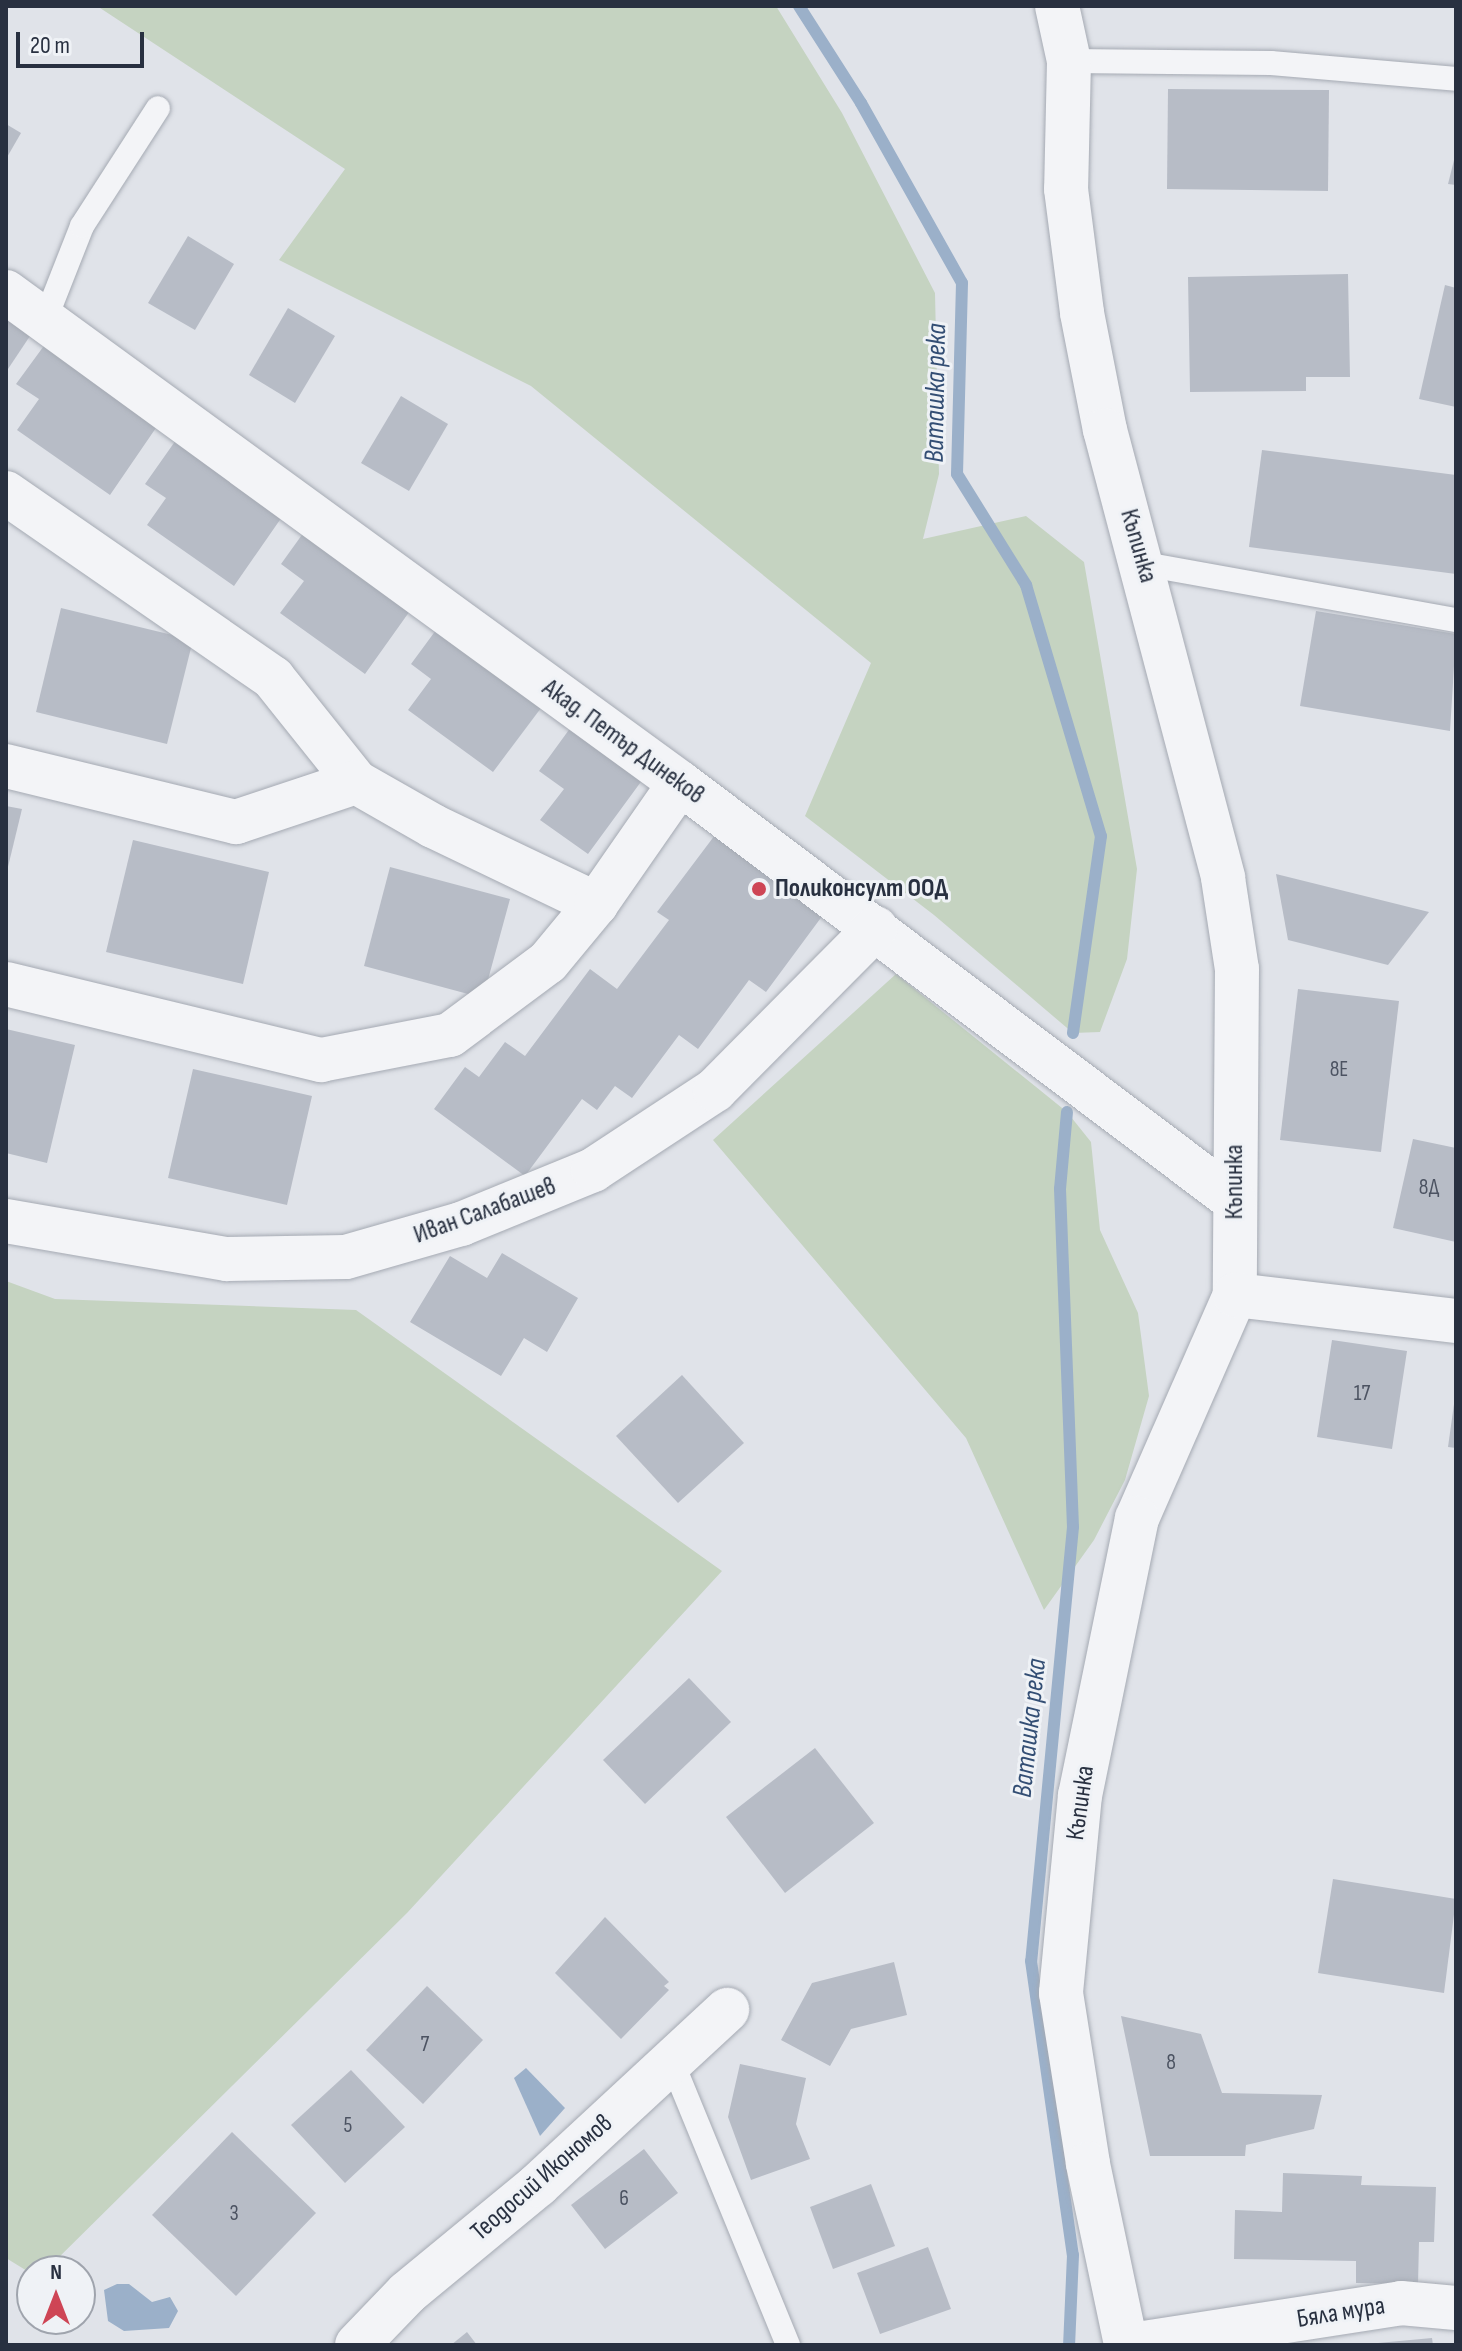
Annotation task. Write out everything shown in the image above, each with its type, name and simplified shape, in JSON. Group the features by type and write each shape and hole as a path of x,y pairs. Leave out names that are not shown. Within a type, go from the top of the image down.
{"street":[{"name":"Къпинка","path":"1057,6 1069,61 1066,189 1082,313 1105,430 1144,564 1223,878 1237,969 1235,1295 1137,1518 1080,1795 1061,1993 1088,2164 1129,2345"},
{"name":"Акад. Петър Динеков","path":"6,292 680,783 1234,1200"},
{"path":"6,493 273,678 356,782 433,826 596,904"},
{"path":"6,766 236,822 356,782"},
{"path":"6,984 321,1060 450,1035 548,962 596,904 680,783"},
{"name":"Иван Салабашев","path":"6,1221 227,1259 346,1257 461,1224 593,1170 715,1090 876,928"},
{"path":"1235,1295 1456,1321"},
{"name":"Теодосий Икономов","path":"357,2345 407,2293 538,2185 727,2010"},
{"name":"Бяла мура","path":"1129,2345 1401,2303 1456,2308"}],"lane":[{"path":"1069,61 1271,63 1456,79"},
{"path":"45,320 82,226 158,108"},
{"path":"1144,564 1456,620"},
{"path":"672,2062 788,2345"}],"green space":[{"path":"97,6 776,6 842,113 935,293 939,474 923,539 1026,516 1084,562 1137,869 1127,959 1100,1032 1073,1033 934,915 805,816 871,663 531,386 279,260 345,169"},
{"path":"896,974 1067,1112 1091,1142 1100,1230 1138,1313 1149,1396 1125,1480 1094,1540 1044,1610 966,1438 713,1140"},
{"path":"6,1281 55,1299 356,1310 722,1571 407,1913 61,2255 16,2255 16,2264 6,2258"}],"water":[{"path":"526,2068 565,2108 540,2136 514,2078"},
{"path":"117,2284 129,2284 152,2302 170,2297 178,2311 169,2328 124,2331 108,2321 104,2290"}],"building":[{"path":"1168,89 1329,90 1328,191 1167,189"},
{"path":"6,124 21,133 6,159"},
{"path":"1456,156 1456,185 1448,184"},
{"path":"188,236 234,264 195,330 148,303"},
{"path":"1348,274 1350,377 1306,377 1306,391 1190,392 1188,277"},
{"path":"1445,285 1456,288 1456,407 1419,399"},
{"path":"6,307 36,327 6,372"},
{"path":"288,308 335,336 295,403 249,375"},
{"path":"46,343 160,422 110,495 17,430 39,399 16,384"},
{"path":"401,396 448,424 409,491 361,463"},
{"path":"176,440 284,514 234,586 147,525 166,498 145,484"},
{"path":"1262,450 1456,475 1456,574 1249,547"},
{"path":"304,532 412,608 365,674 280,613 304,581 281,564"},
{"path":"61,608 193,640 167,744 36,712"},
{"path":"1316,611 1456,634 1450,731 1300,706"},
{"path":"439,626 544,704 493,772 408,710 431,679 411,664"},
{"path":"571,727 643,779 588,854 540,820 564,789 539,771"},
{"path":"6,806 22,809 7,871 6,871"},
{"path":"715,835 823,915 766,992 749,980 698,1049 679,1035 632,1098 615,1086 597,1110 582,1099 525,1176 434,1109 465,1067 479,1077 505,1042 525,1056 590,969 617,989 669,920 657,912"},
{"path":"133,840 269,872 243,984 106,952"},
{"path":"390,867 510,899 483,998 364,966"},
{"path":"1276,874 1429,912 1388,965 1288,940"},
{"path":"1298,989 1399,1001 1381,1152 1280,1140"},
{"path":"6,1029 75,1045 47,1163 6,1153"},
{"path":"193,1069 312,1096 287,1205 168,1178"},
{"path":"1413,1139 1456,1148 1456,1242 1393,1228"},
{"path":"502,1253 578,1298 547,1352 524,1338 501,1376 410,1322 450,1256 487,1278"},
{"path":"1332,1340 1407,1351 1392,1449 1317,1437"},
{"path":"682,1375 744,1443 678,1503 616,1436"},
{"path":"1456,1405 1456,1448 1448,1447"},
{"path":"689,1678 731,1722 645,1804 603,1760"},
{"path":"815,1748 874,1823 785,1893 726,1817"},
{"path":"1333,1879 1456,1899 1444,1993 1318,1973"},
{"path":"605,1917 669,1982 664,1986 669,1990 621,2039 555,1973"},
{"path":"894,1962 907,2015 851,2029 830,2066 781,2040 812,1983"},
{"path":"427,1986 483,2040 423,2104 366,2050"},
{"path":"1121,2016 1201,2034 1222,2093 1322,2095 1314,2129 1246,2145 1245,2156 1150,2156"},
{"path":"740,2064 806,2078 796,2124 810,2159 751,2180 728,2117"},
{"path":"351,2070 405,2127 345,2183 291,2125"},
{"path":"232,2132 316,2213 236,2296 152,2215"},
{"path":"644,2149 678,2193 605,2249 571,2205"},
{"path":"1283,2173 1362,2176 1361,2185 1436,2187 1434,2242 1419,2242 1418,2284 1356,2283 1356,2261 1234,2259 1235,2210 1282,2212"},
{"path":"871,2184 895,2246 833,2269 810,2207"},
{"path":"928,2247 951,2309 880,2334 857,2273"},
{"path":"467,2332 477,2345 451,2345"},
{"path":"1432,2338 1433,2345 1378,2343"}],"waterway":[{"name":"Ваташка река","path":"799,6 861,103 962,283 957,474 1026,585 1101,836 1073,1033"},
{"name":"Ваташка река","path":"1067,1112 1060,1189 1073,1527 1031,1961 1073,2255 1069,2345"}],"place":[{"name":"Поликонсулт ООД","path":"759,889"}]}
